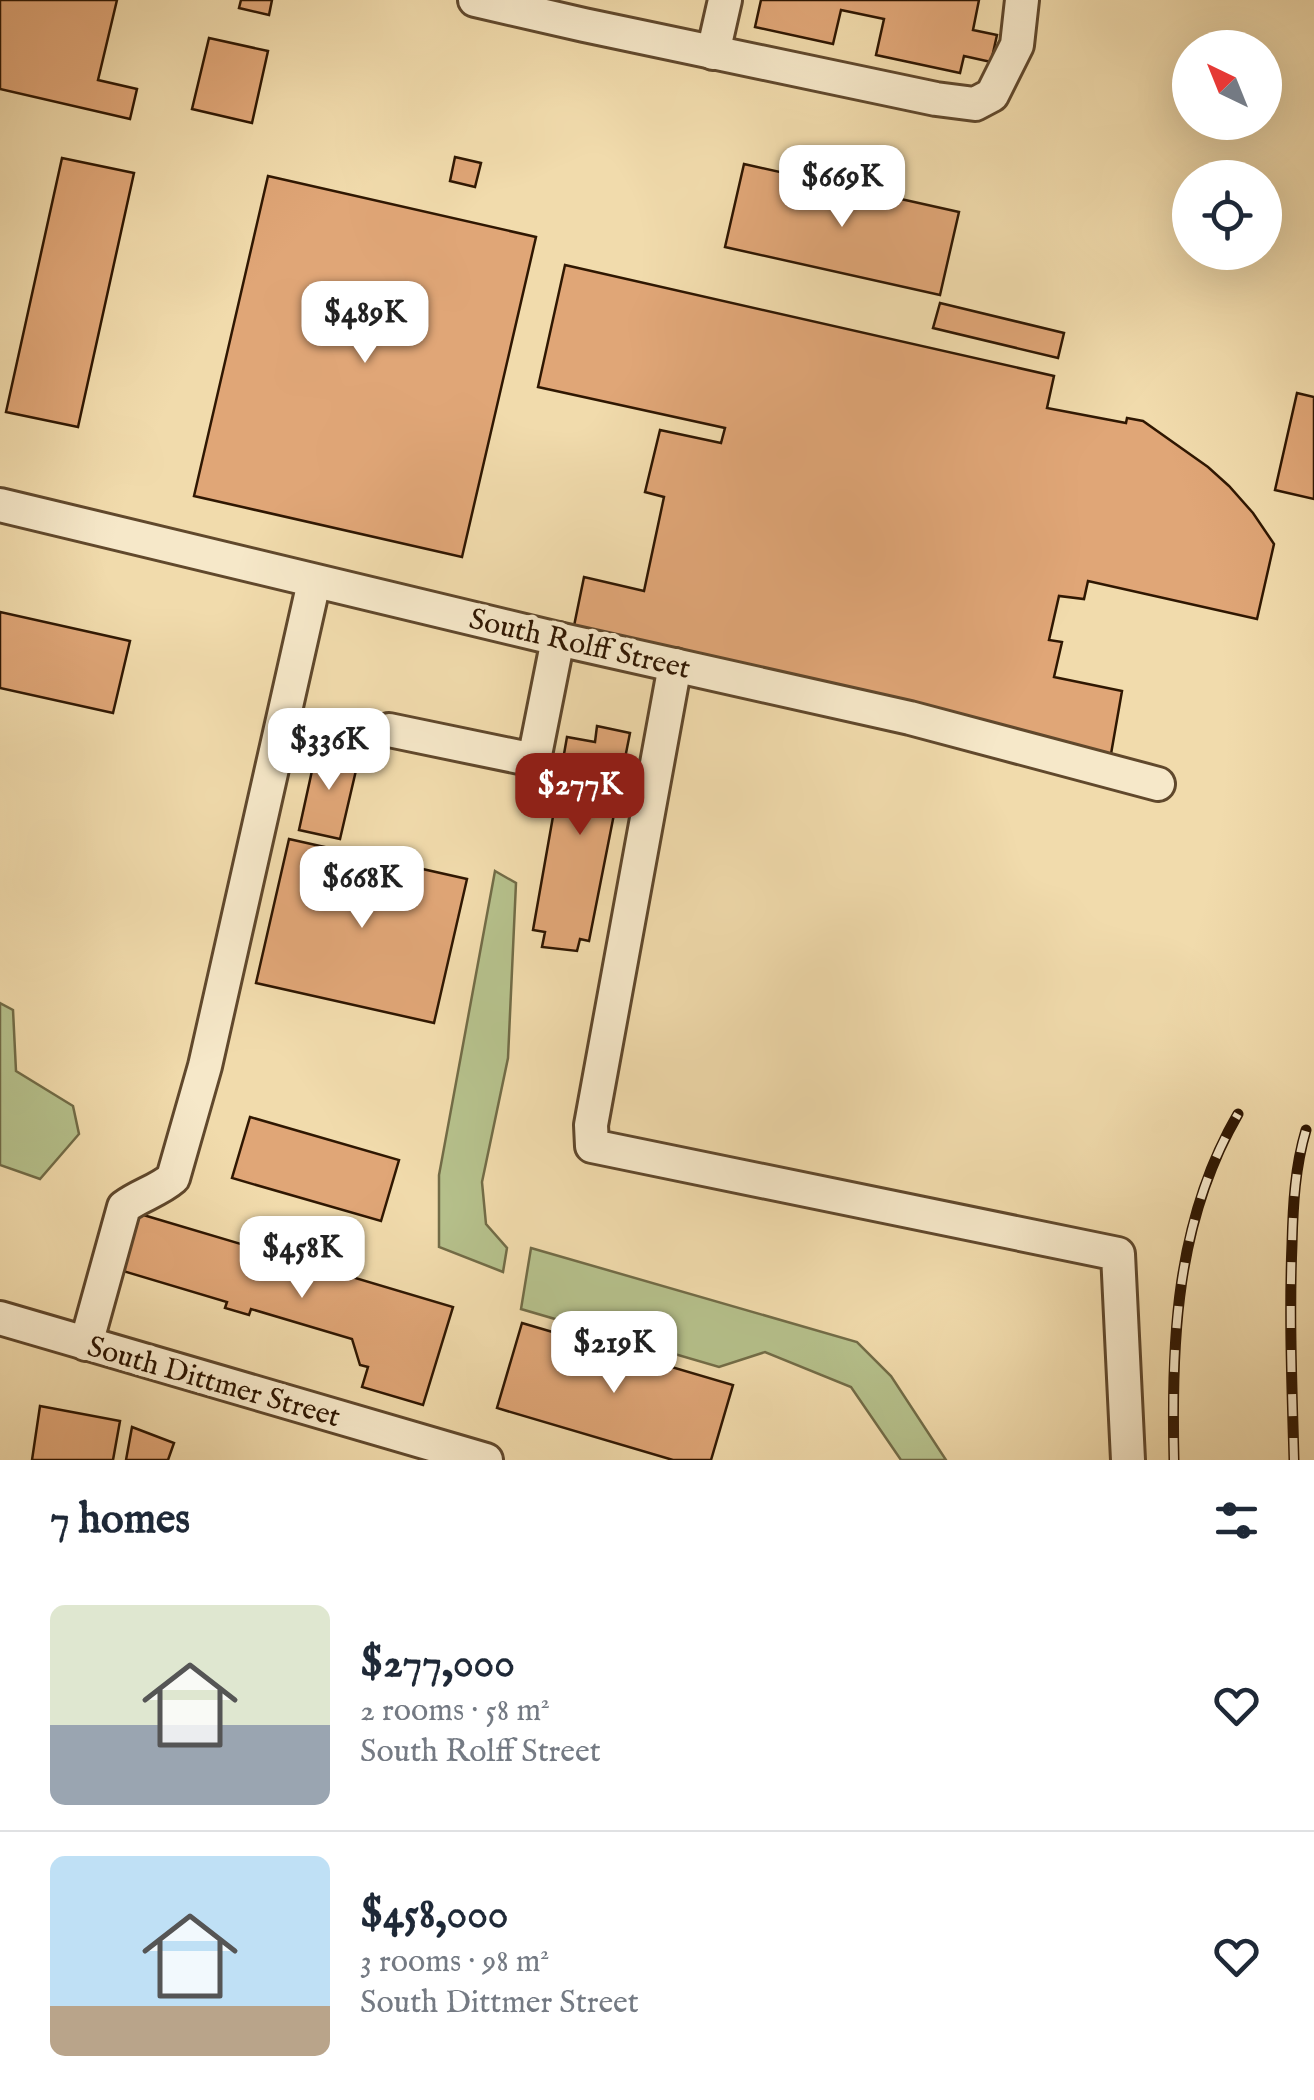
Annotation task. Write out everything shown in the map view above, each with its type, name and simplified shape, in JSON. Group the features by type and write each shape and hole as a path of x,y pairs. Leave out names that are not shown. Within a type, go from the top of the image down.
{"street":[{"path":"475,0 584,26 975,104 992,95 1017,45 1022,0"},
{"path":"714,52 726,0"},
{"name":"South Rolff Street","path":"0,506 910,718 1158,784"},
{"path":"86,1344 124,1207 173,1178 206,1066 314,582"},
{"path":"389,730 534,760 558,638"},
{"path":"675,665 590,1125 592,1146 1118,1254 1128,1460"},
{"name":"South Dittmer Street","path":"0,1318 486,1460"}],"green space":[{"path":"495,871 516,883 508,1058 482,1182 486,1224 507,1248 503,1272 439,1247 439,1175"},
{"path":"0,1003 13,1010 16,1071 73,1106 79,1134 40,1179 0,1165"},
{"path":"531,1248 857,1342 891,1376 946,1460 901,1460 851,1387 765,1352 719,1367 521,1309"}],"building":[{"path":"0,0 117,0 98,80 137,89 130,119 0,89"},
{"path":"241,0 272,0 269,15 239,8"},
{"path":"761,0 979,0 973,30 997,35 991,62 964,56 960,73 876,55 884,19 841,10 833,44 755,27"},
{"path":"209,38 268,51 252,123 192,109"},
{"path":"455,157 481,163 475,187 450,181"},
{"path":"62,158 134,173 78,427 6,412"},
{"path":"744,164 959,212 940,295 725,247"},
{"path":"268,176 536,237 462,557 194,496"},
{"path":"565,265 1054,376 1047,408 1126,423 1127,418 1143,421 1229,486 1274,544 1257,619 1088,581 1084,599 1059,596 1049,640 1062,642 1054,677 1122,691 1111,754 797,683 799,677 574,626 584,577 644,591 664,497 645,492 660,430 721,443 725,428 538,387"},
{"path":"940,303 1064,333 1058,358 933,328"},
{"path":"1297,393 1314,397 1314,499 1275,490"},
{"path":"0,612 130,641 113,713 0,688"},
{"path":"597,726 630,733 589,941 580,939 577,951 542,947 545,932 533,930 567,737 595,742"},
{"path":"324,746 354,752 351,765 357,766 340,839 299,830 315,757 322,758"},
{"path":"289,839 467,879 434,1023 256,983"},
{"path":"250,1117 399,1160 381,1221 232,1178"},
{"path":"140,1214 453,1307 423,1405 362,1387 368,1367 360,1365 352,1339 251,1309 249,1315 225,1308 227,1302 123,1271"},
{"path":"522,1323 733,1385 711,1460 673,1460 497,1408"},
{"path":"40,1406 120,1421 113,1460 32,1460"},
{"path":"132,1427 174,1443 168,1460 126,1460"}],"railway":[{"path":"1174,1460 1174,1370 1182,1282 1201,1196 1238,1114"},
{"path":"1294,1460 1292,1229 1297,1172 1306,1130"}]}
